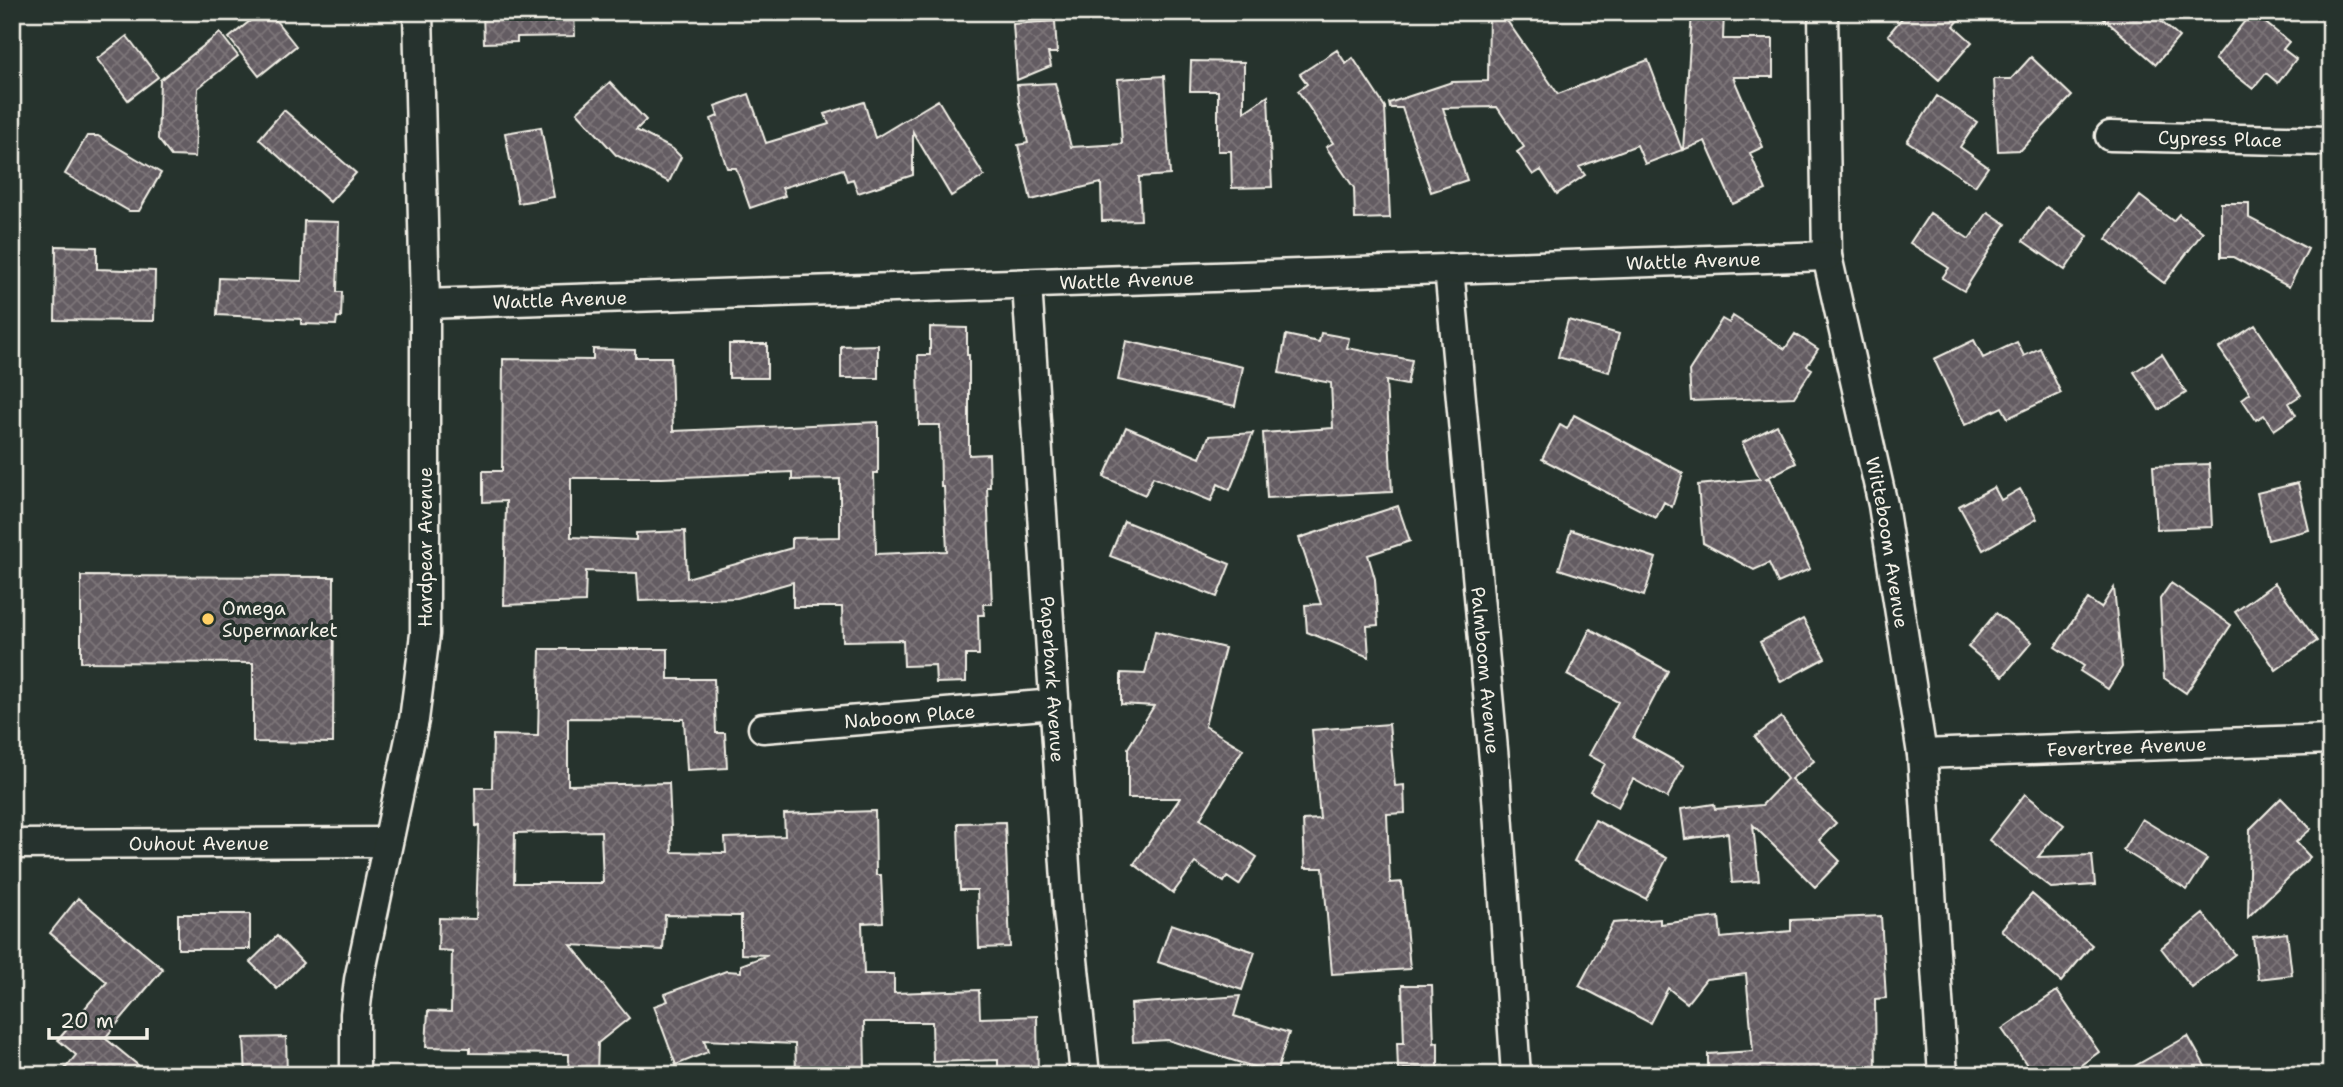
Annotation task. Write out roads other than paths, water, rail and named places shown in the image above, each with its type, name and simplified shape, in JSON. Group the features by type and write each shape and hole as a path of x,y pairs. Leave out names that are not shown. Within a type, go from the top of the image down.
{"street":[{"name":"Hardpear Avenue","path":"355,1075 355,1014 359,980 414,720 425,634 425,304 418,12"},
{"name":"Witteboom Avenue","path":"1823,12 1827,256 1883,505 1922,754 1943,1075"},
{"name":"Cypress Place","path":"2110,136 2331,141"},
{"name":"Wattle Avenue","path":"425,304 1827,256"},
{"name":"Palmboom Avenue","path":"1449,268 1496,782 1516,1075"},
{"name":"Paperbark Avenue","path":"1027,284 1068,911 1085,1075"},
{"name":"Naboom Place","path":"763,729 1055,704"},
{"name":"Fevertree Avenue","path":"1922,754 2331,739"},
{"name":"Ouhout Avenue","path":"12,844 387,842"}],"place":[{"name":"Omega Supermarket","path":"208,619"}]}
